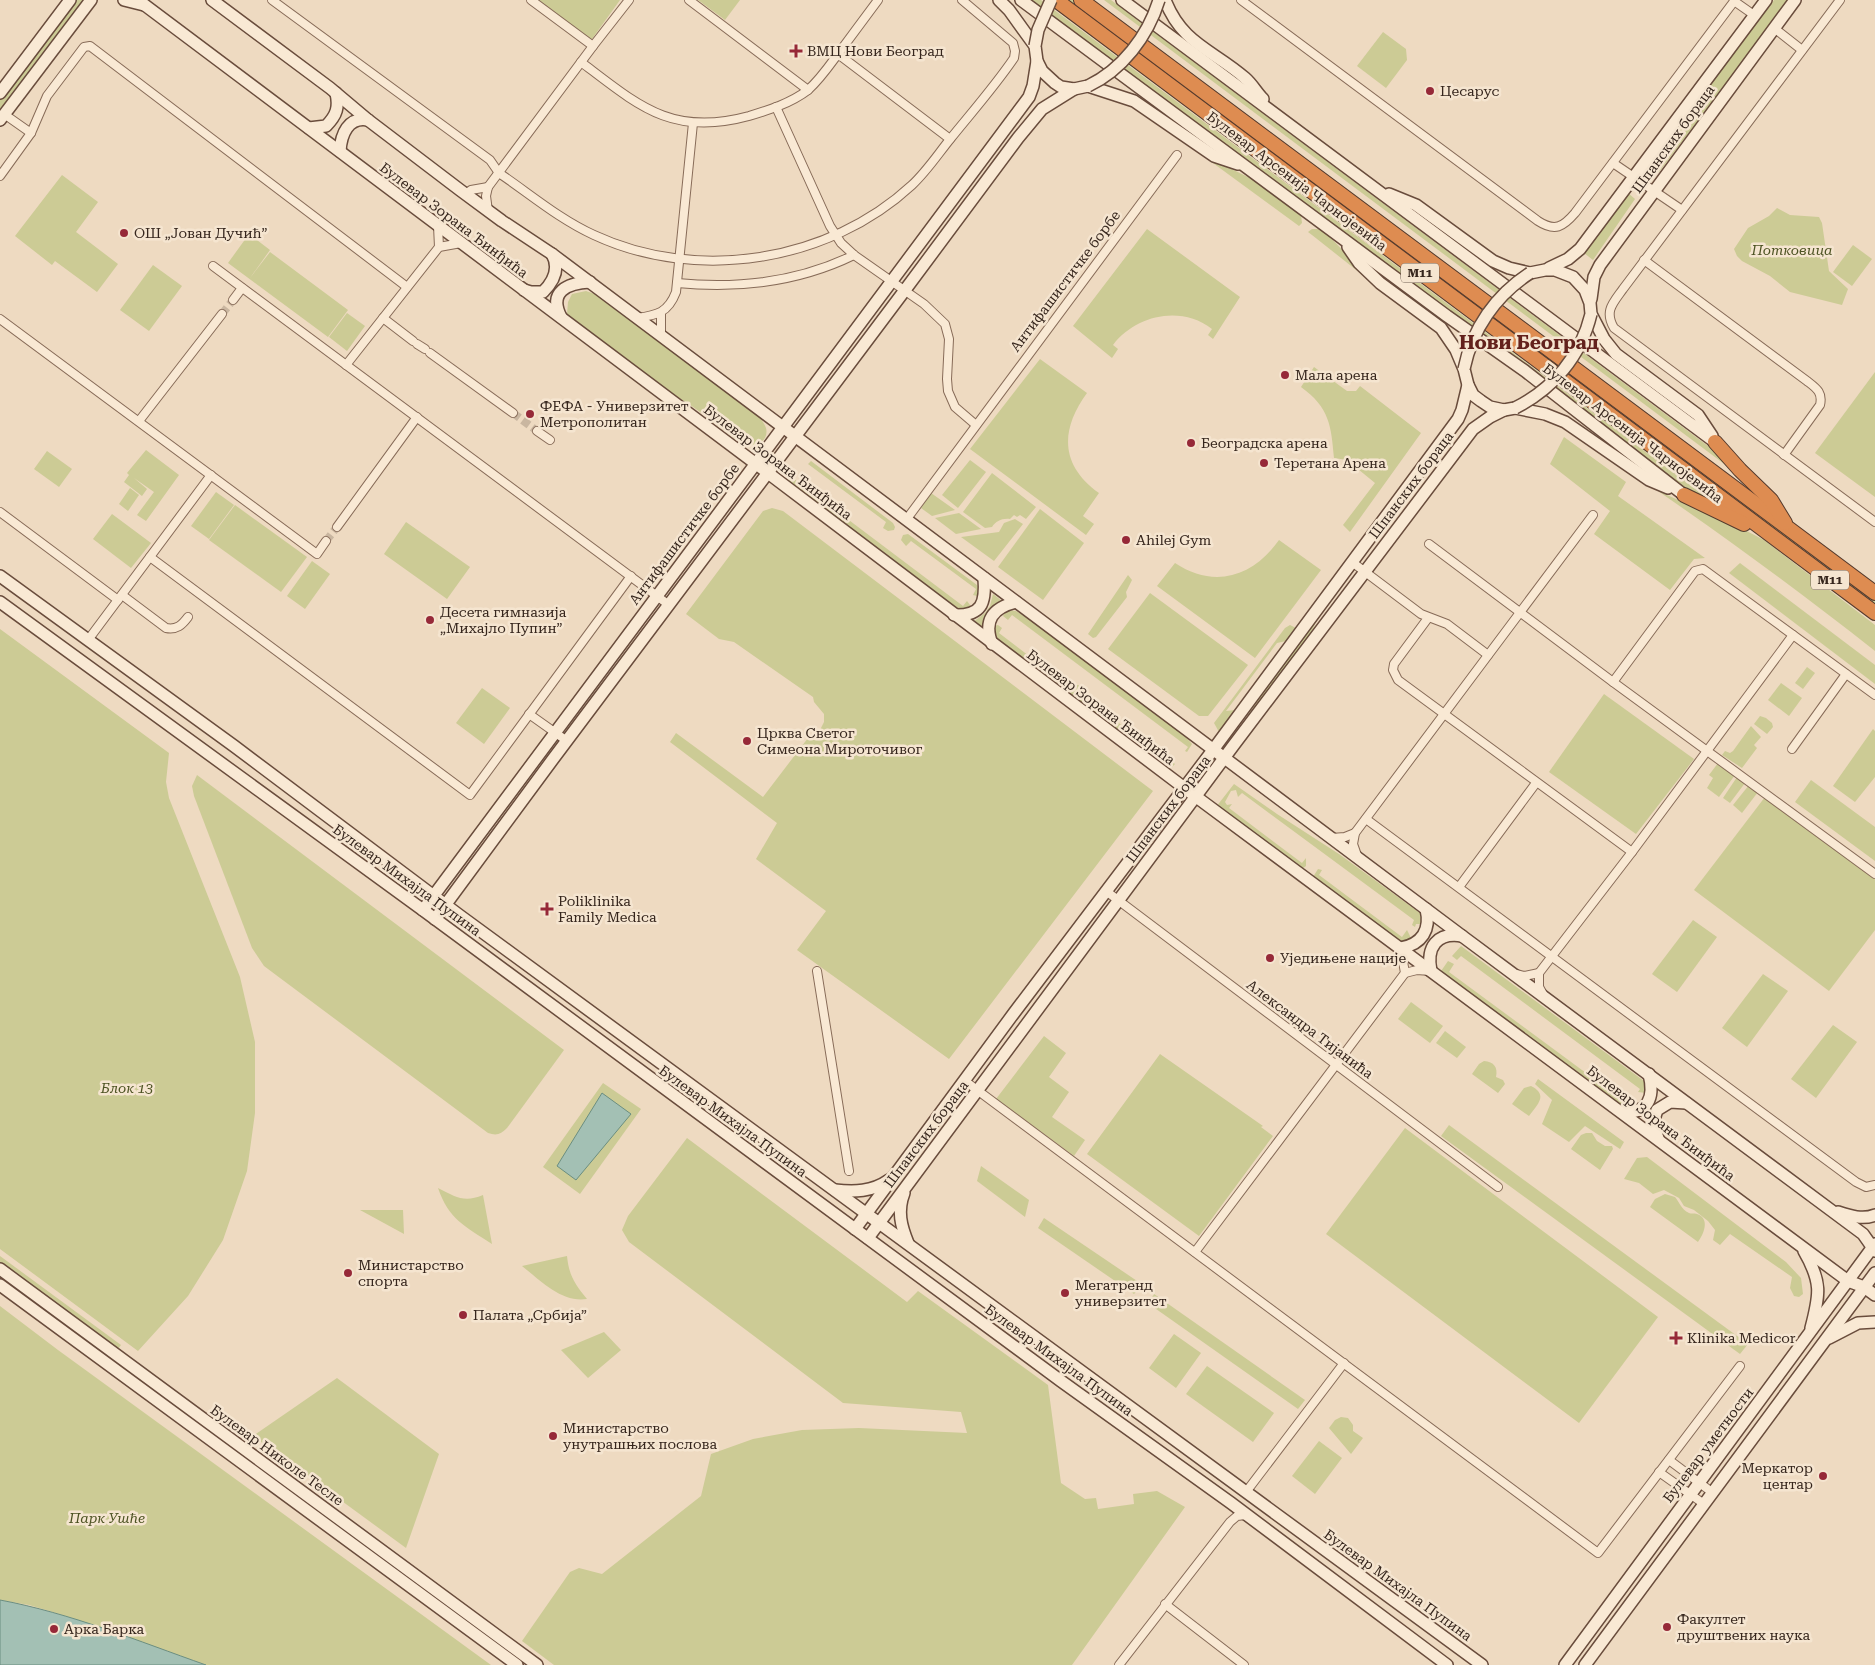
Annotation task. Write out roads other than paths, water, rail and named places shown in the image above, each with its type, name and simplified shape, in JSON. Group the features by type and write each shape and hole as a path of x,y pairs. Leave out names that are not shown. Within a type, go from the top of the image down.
{"highway":[{"name":"Булевар Арсенија Чарнојевића","path":"1056,0 1875,613"},
{"name":"Булевар Арсенија Чарнојевића","path":"1082,0 1875,593"},
{"path":"1715,442 1771,500 1790,530"},
{"path":"1684,495 1785,546"}],"street":[{"path":"0,93 70,0"},
{"path":"31,133 2,117 89,3 103,0"},
{"path":"124,0 142,3"},
{"name":"Булевар Зорана Ђинђића","path":"212,0 488,211 590,282 1224,759 1863,1234 1874,1247"},
{"path":"272,0 490,160 499,173 559,215 593,235 641,251 680,258 733,260 765,257 816,243 857,223 900,195 922,176 1014,58 1013,43 962,0"},
{"path":"531,0 593,46"},
{"path":"488,211 486,196 488,186 629,0"},
{"path":"689,0 808,90"},
{"path":"581,62 650,111 678,121 693,123 716,123 735,120 776,107 808,90 838,54 878,0"},
{"path":"999,0 1009,10 1035,46"},
{"name":"Булевар Арсенија Чарнојевића","path":"1021,0 1342,239 1525,371 1684,495"},
{"path":"1051,0 1038,30 1035,46 1037,61 1042,71 1055,83 1062,87 1074,88 1088,86 1116,67 1147,30 1158,0"},
{"path":"1122,0 1715,442"},
{"path":"1164,0 1184,33 1246,79 1277,116"},
{"path":"1241,0 1546,226 1558,226 1567,223 1735,1 1754,15"},
{"name":"Шпанских бораца","path":"1545,270 1568,260 1580,250 1766,0"},
{"name":"Шпанских бораца","path":"1591,309 1593,282 1600,265 1795,0"},
{"path":"1840,0 1644,260 1612,304 1609,312 1610,321 1614,328 1875,522"},
{"name":"Булевар Зорана Ђинђића","path":"142,3 1184,788 1658,1138 1848,1281 1864,1287 1875,1294"},
{"path":"1774,28 1802,50"},
{"path":"0,176 31,133 49,94 84,47 90,46 407,287"},
{"path":"838,54 950,139"},
{"name":"Антифашистичке борбе","path":"422,910 1029,97 1033,86 1037,61"},
{"path":"1088,86 1134,101 1214,156 1246,166"},
{"path":"435,919 1012,145 1042,108 1074,88"},
{"path":"309,128 326,126 333,118 338,109 336,93"},
{"path":"776,107 834,234 841,243 854,255 932,310 945,324 949,339 948,391 955,407 976,425"},
{"path":"340,152 341,137 350,124 362,119 368,120"},
{"path":"661,336 661,314 673,299 678,284 693,123"},
{"name":"Антифашистичке борбе","path":"906,520 1177,155"},
{"path":"1613,163 1682,210"},
{"path":"466,194 471,190 488,186"},
{"path":"1374,188 1416,205 1493,261 1509,268 1530,273 1555,270 1573,277 1585,290 1604,339 1616,354 1698,416 1715,442"},
{"path":"438,226 439,247"},
{"path":"1342,239 1359,263 1380,283 1441,328 1453,345 1473,395 1485,405 1545,414 1565,422 1649,480 1684,495"},
{"path":"346,365 439,247 461,243"},
{"path":"522,290 543,292 551,284 556,269 552,254"},
{"path":"678,284 720,286 767,282 809,273 854,255"},
{"path":"1644,260 1820,393 1822,398 1820,405 1784,454"},
{"path":"213,266 669,604"},
{"path":"1464,369 1470,348 1485,317 1494,304 1511,287 1530,273"},
{"path":"561,317 557,306 560,292 566,286 590,282"},
{"path":"233,300 242,288"},
{"path":"1510,409 1532,400 1559,377 1579,345 1589,324 1591,309"},
{"path":"139,421 222,314"},
{"path":"638,318 661,314"},
{"path":"383,318 513,413"},
{"path":"0,319 317,554 326,541"},
{"name":"Шпанских бораца","path":"855,1229 1458,419 1468,385"},
{"name":"Шпанских бораца","path":"868,1238 1118,900 1473,429 1490,417 1510,409"},
{"path":"338,527 417,417"},
{"path":"537,431 550,440"},
{"path":"88,640 211,475"},
{"path":"0,512 166,628 174,629 188,617"},
{"path":"1358,858 1353,844 1355,833 1593,515"},
{"path":"1429,544 1875,874"},
{"name":"Антифашистичке борбе","path":"150,558 470,795 631,576"},
{"path":"1352,562 1412,608 1428,618 1437,619 1447,624 1488,655"},
{"path":"1613,682 1697,569 1707,570 1875,695"},
{"name":"Булевар Михајла Пупина","path":"0,576 214,732 445,905 1482,1665"},
{"path":"954,615 965,616 976,612 980,607 985,592 984,578"},
{"name":"Булевар Михајла Пупина","path":"0,602 435,919 1061,1381 1246,1514 1447,1665"},
{"path":"992,644 988,634 988,624 992,614 1006,605 1016,602"},
{"path":"1428,618 1394,664 1393,670 1398,680 1632,852"},
{"path":"1545,997 1538,986 1539,973 1632,852 1793,635"},
{"path":"1792,749 1846,674"},
{"path":"530,714 566,741"},
{"path":"201,749 214,732"},
{"path":"1459,887 1536,783"},
{"path":"1366,819 1856,1182 1866,1187 1875,1185"},
{"path":"1331,838 1345,837 1355,833"},
{"name":"Александра Тијанића","path":"1106,891 1498,1187"},
{"path":"1405,972 1401,948 1414,944 1426,933 1428,922 1426,909"},
{"path":"1195,1252 1405,972 1431,971 1430,955 1435,942 1451,935 1462,936"},
{"path":"817,971 849,1171"},
{"path":"1513,974 1524,976 1539,973"},
{"path":"640,1071 651,1056"},
{"path":"1622,1112 1638,1110 1646,1105 1652,1089 1649,1074"},
{"path":"965,1081 1344,1363 1246,1492"},
{"path":"1658,1138 1654,1131 1657,1110 1670,1102 1686,1102"},
{"path":"834,1190 854,1192 871,1189 885,1183 894,1176"},
{"path":"906,1186 900,1203 900,1217 901,1227 908,1244"},
{"path":"1827,1208 1851,1216 1869,1218 1875,1216"},
{"path":"1802,1247 1814,1270 1819,1288 1809,1336"},
{"name":"Булевар уметности","path":"1565,1665 1874,1247"},
{"name":"Булевар Николе Тесле","path":"0,1269 537,1665"},
{"path":"1585,1665 1875,1273"},
{"name":"Булевар Николе Тесле","path":"0,1285 517,1665"},
{"path":"1824,1342 1837,1333 1858,1323 1875,1322"},
{"name":"Булевар уметности","path":"1344,1363 1598,1553 1740,1366"},
{"path":"1668,1460 1713,1493"},
{"path":"1659,1472 1704,1504"},
{"path":"1230,1522 1232,1515 1231,1503"},
{"path":"1119,1665 1230,1522 1237,1516 1246,1514"},
{"path":"1165,1604 1244,1665"}],"tunnel":[{"path":"222,314 233,300"},
{"path":"513,413 537,431"},
{"path":"326,541 337,527"}],"place":[{"name":"ВМЦ Нови Београд","path":"796,51"},
{"name":"Цесарус","path":"1430,91"},
{"name":"ОШ „Јован Дучић”","path":"124,233"},
{"name":"Мала арена","path":"1285,375"},
{"name":"ФЕФА - Универзитет Метрополитан","path":"530,414"},
{"name":"Београдска арена","path":"1191,443"},
{"name":"Теретана Арена","path":"1264,463"},
{"name":"Ahilej Gym","path":"1126,540"},
{"name":"Десета гимназија „Михајло Пупин”","path":"430,620"},
{"name":"Црква Светог Симеона Мироточивог","path":"747,741"},
{"name":"Poliklinika Family Medica","path":"547,909"},
{"name":"Уједињене нације","path":"1270,958"},
{"name":"Министарство спорта","path":"348,1273"},
{"name":"Мегатренд универзитет","path":"1065,1293"},
{"name":"Палата „Србија”","path":"463,1315"},
{"name":"Klinika Medicor","path":"1676,1338"},
{"name":"Министарство унутрашњих послова","path":"553,1436"},
{"name":"Меркатор центар","path":"1823,1476"},
{"name":"Факултет друштвених наука","path":"1667,1627"},
{"name":"Арка Барка","path":"54,1629"}],"district":[{"name":"Нови Београд","path":"1529,342"}],"park label":[{"name":"Потковица","path":"1792,250"},
{"name":"Блок 13","path":"127,1088"},
{"name":"Парк Ушће","path":"107,1518"}]}
